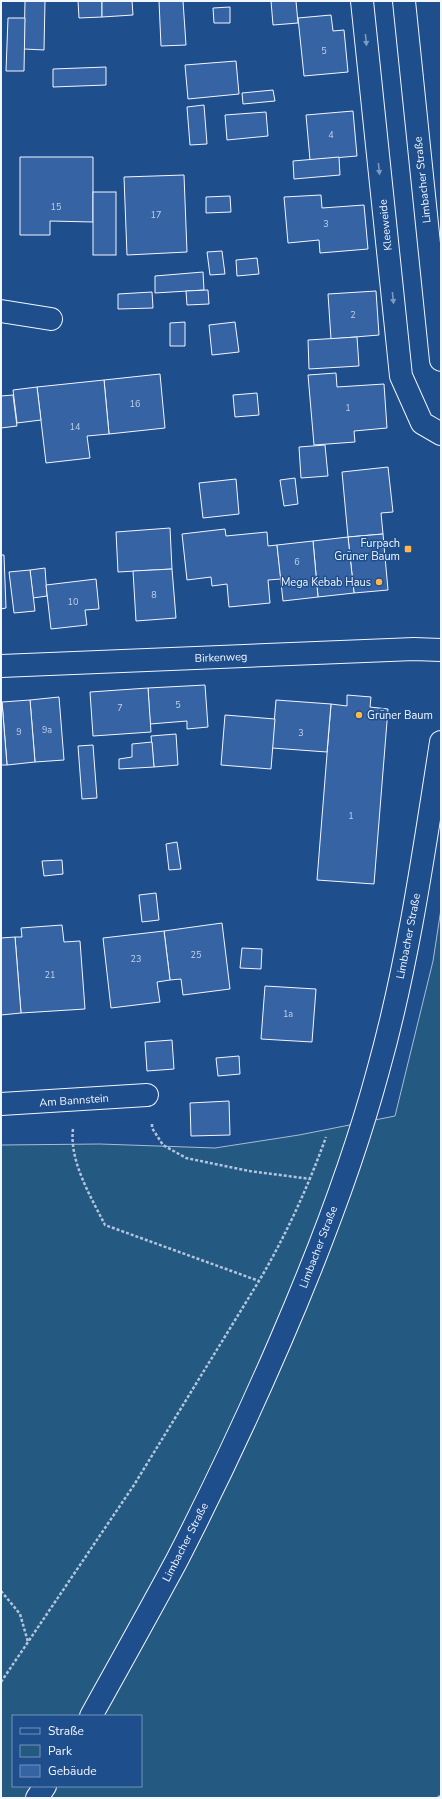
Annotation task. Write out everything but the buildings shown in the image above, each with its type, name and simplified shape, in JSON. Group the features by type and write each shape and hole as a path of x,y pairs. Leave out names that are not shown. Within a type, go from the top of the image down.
{"main road":[{"name":"Kleeweide","path":"362,1 401,376 422,423 441,434"},
{"name":"Limbacher Straße","path":"404,1 441,360"},
{"path":"1,311 51,319"},
{"name":"Birkenweg","path":"1,666 414,649 441,650"},
{"name":"Limbacher Straße","path":"92,1715 177,1559 244,1426 315,1261 347,1170 378,1071 402,970 420,876 441,742"},
{"name":"Am Bannstein","path":"1,1104 147,1095"},
{"path":"37,1798 44,1787"}],"path":[{"path":"147,1095 152,1128 164,1145 186,1158 249,1171 311,1179"},
{"path":"75,1100 72,1136 81,1178 105,1225 259,1281"},
{"path":"1,1682 134,1485 259,1281 278,1248 311,1179 327,1135"},
{"path":"1,1591 20,1614 28,1642"},
{"path":"438,1798 441,1795"}],"green space":[{"path":"441,909 441,1798 1,1798 1,1145 100,1144 215,1148 299,1135 395,1116 433,961"}],"place":[{"name":"Furpach Grüner Baum","path":"408,549"},
{"name":"Mega Kebab Haus","path":"379,582"},
{"name":"Grüner Baum","path":"359,715"}]}
